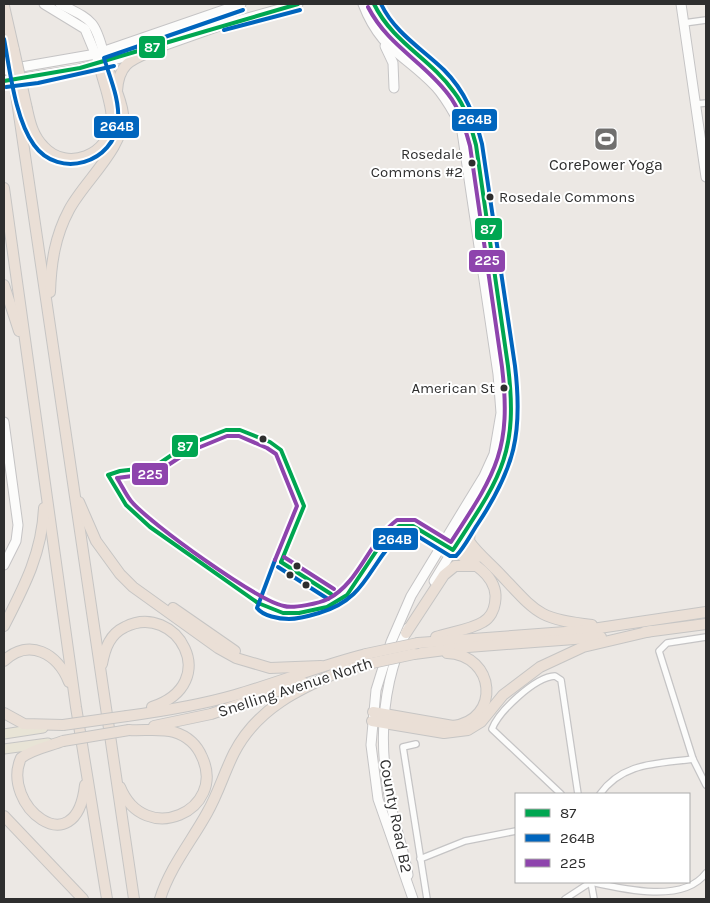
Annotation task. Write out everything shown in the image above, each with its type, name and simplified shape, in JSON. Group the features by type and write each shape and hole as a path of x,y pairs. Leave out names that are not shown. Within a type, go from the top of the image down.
{"highway":[{"path":"4,7 12,50 34,133 50,153 62,158 78,159 94,152 105,141 112,120 102,63"},
{"path":"117,92 120,71 125,65 163,46"},
{"path":"12,50 17,101 134,899"},
{"path":"53,350 50,292 56,241 76,197 118,138 123,114 117,92 102,63"},
{"path":"4,188 76,707 106,899"},
{"path":"4,285 31,383"},
{"path":"68,454 77,495 89,527 104,555 134,587 218,648 252,664 285,668 321,666"},
{"path":"4,626 29,579 37,554 43,520 44,477"},
{"path":"481,505 470,529 470,541 519,597 542,614 567,623 608,627"},
{"path":"455,547 502,576"},
{"path":"419,648 482,623 490,616 495,604 496,592 490,578 481,568 455,547"},
{"path":"406,633 444,575 450,569 460,565 481,568"},
{"name":"Snelling Avenue North","path":"63,725 200,704 366,654 579,631 706,612"},
{"path":"101,672 107,645 116,633 130,624 140,622 156,623 169,629 180,640 188,661 188,676 182,688 165,703 127,716"},
{"name":"Snelling Avenue North","path":"64,741 198,718 344,670 419,648 571,641 706,624"},
{"path":"384,718 444,733 468,730 481,722 503,694 540,667 583,648 651,631"},
{"path":"372,716 453,726 469,721 480,712 486,699 486,686 483,674 475,662 457,654 419,648"},
{"path":"4,661 14,653 23,650 35,649 50,655 64,671 76,707"},
{"path":"160,899 174,864 208,811 235,752 248,731 267,711 287,696 344,670"},
{"path":"4,713 24,724 63,725"},
{"path":"113,766 127,802 139,813 153,818 168,819 184,814 194,805 203,792 206,776 204,761 192,743 172,732 129,730"},
{"path":"8,785 12,770 21,758 34,751 64,741"},
{"path":"20,814 34,823 43,825 63,821 75,812 82,800 86,774"},
{"path":"4,816 82,899"}],"main road":[{"name":"Snelling Avenue North","path":"4,734 63,725"},
{"name":"Snelling Avenue North","path":"4,749 64,741"}],"street":[{"path":"44,4 82,26 99,52"},
{"path":"60,4 92,23 98,31 99,52 102,63"},
{"path":"4,70 99,52 241,4"},
{"path":"4,81 37,77 102,63 163,46 222,24 298,4"},
{"name":"County Road B2","path":"363,4 373,27 383,41 435,86 450,105 461,125 496,360 501,413 494,454 484,476 411,596 398,623 380,673 372,716 371,745 378,798 413,899"},
{"name":"County Road B2","path":"374,4 382,20 395,37 450,86 468,116 476,144 507,358 512,413 510,440 502,469 406,633 391,675 384,718 386,778 406,860 410,888"},
{"path":"681,4 706,177"},
{"path":"684,23 706,20"},
{"path":"383,41 393,63 394,88"},
{"path":"696,104 706,103"},
{"path":"496,360 507,358"},
{"path":"4,422 18,518 18,533 13,548 4,564"},
{"path":"444,540 455,547"},
{"path":"706,637 667,643 660,647 659,651 693,759 706,785"},
{"path":"560,793 492,729 521,694 548,676 555,676 560,680 578,793"},
{"path":"416,744 403,747 427,899"},
{"path":"601,793 616,776 631,769 693,759"},
{"path":"420,859 465,841 515,831"},
{"path":"596,883 662,897 680,894 704,883 706,873"},
{"path":"565,899 589,883"},
{"path":"591,883 594,899"}],"transit line":[{"name":"87","path":"4,81 80,68 298,4"},
{"name":"87","path":"281,562 304,506 281,450 270,442 240,430 226,430 185,446 154,467 120,471 108,475 126,505 150,527 258,603 283,613 299,613 327,607 347,595 381,544 399,526 413,526 453,550 494,484 508,445 511,422 508,366 476,145 472,131 465,111 454,92 434,69 401,40 382,18 374,4"},
{"name":"264B","path":"275,560 257,608 267,615 289,619 319,613 335,607 348,599 358,590 391,544 402,532 411,532 450,556 456,556 490,505 500,486 508,467 517,431 518,411 515,366 479,134 468,104 458,86 444,70 401,32 381,4"},
{"name":"225","path":"275,560 297,506 276,454 267,448 239,436 227,436 188,452 156,473 117,478 129,499 180,543 252,591 271,601 288,607 300,606 324,601 339,592 348,583 378,539 397,520 415,520 451,542 489,479 502,441 504,420 502,367 470,146 466,132 459,112 448,94 428,72 385,32 368,7"},
{"name":"264B","path":"4,39 14,94 22,122 28,134 34,145 45,156 57,162 71,164 84,162 97,156 115,136 118,121 118,105 104,58 243,10"},
{"name":"264B","path":"224,30 300,10"},
{"name":"264B","path":"6,87 38,83 114,66"},
{"name":"225","path":"284,557 334,589"},
{"name":"87","path":"281,562 331,594"},
{"name":"264B","path":"278,567 328,599"}],"place":[{"name":"CorePower Yoga","path":"606,139"},
{"name":"Rosedale Commons #2","path":"472,163"},
{"name":"Rosedale Commons","path":"490,197"},
{"name":"American St","path":"504,388"}]}
